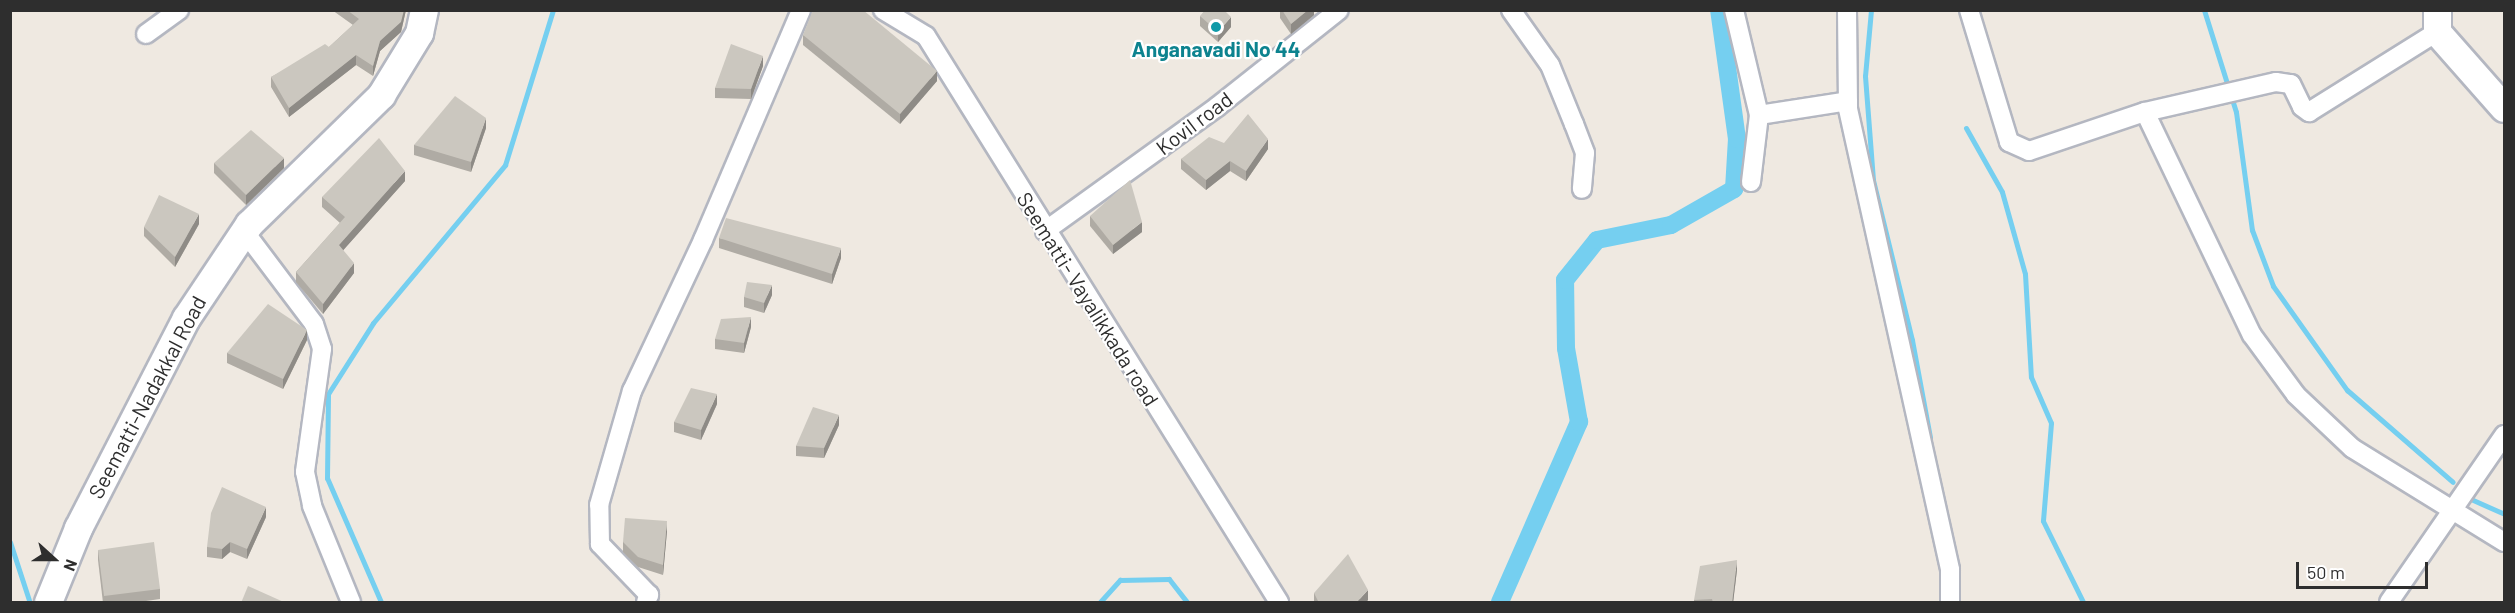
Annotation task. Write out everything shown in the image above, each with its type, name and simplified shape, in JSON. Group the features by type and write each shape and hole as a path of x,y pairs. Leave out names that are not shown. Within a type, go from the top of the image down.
{"street":[{"path":"146,34 179,10"},
{"name":"Seematti-Nadakkal Road","path":"48,603 78,528 186,318 244,231 381,95 418,33 424,10"},
{"path":"646,603 649,595 600,544 599,505 632,391 703,240 801,10"},
{"name":"Seematti- Vayalikkada road","path":"883,10 926,36 1045,231 1280,603"},
{"name":"Kovil road","path":"1045,231 1218,106 1339,10"},
{"path":"1511,10 1550,66 1574,124 1585,153 1582,189"},
{"path":"1734,10 1759,115 1751,182"},
{"path":"1847,10 1848,101 1887,294 1950,570 1950,603"},
{"path":"1969,10 2009,142 2014,148 2029,151 2145,112 2229,91 2284,81 2296,89 2302,107 2309,112 2437,21 2505,108"},
{"path":"1759,115 1848,101"},
{"path":"2145,112 2252,335 2296,395 2352,448 2452,513 2505,542"},
{"path":"244,231 314,324 322,349 304,472 312,506 351,603"},
{"path":"2389,603 2505,435"}],"building":[{"path":"347,10 404,10 401,22 380,41 373,66 356,55 289,108 271,77 325,44 329,47 359,19"},
{"path":"813,10 863,10 937,71 900,114 803,35"},
{"path":"1205,10 1224,10 1231,17 1218,32 1200,16"},
{"path":"1282,10 1308,10 1291,24"},
{"path":"731,44 763,56 751,89 715,88"},
{"path":"455,96 486,118 471,162 414,145"},
{"path":"1248,114 1268,139 1246,171 1230,161 1206,180 1181,159 1209,137 1224,143"},
{"path":"251,130 284,158 246,195 214,163"},
{"path":"379,138 405,171 339,245 354,263 323,304 296,272 345,217 322,197"},
{"path":"1130,180 1142,222 1113,245 1090,216"},
{"path":"159,195 199,214 175,257 144,227"},
{"path":"726,218 841,248 832,274 719,238"},
{"path":"747,282 772,285 764,303 744,297"},
{"path":"268,304 307,330 283,379 227,353"},
{"path":"751,317 744,343 715,339 721,319"},
{"path":"691,388 717,394 701,430 674,422"},
{"path":"813,407 839,415 824,448 796,446"},
{"path":"222,487 266,507 247,549 230,542 222,549 207,547 211,513"},
{"path":"625,518 667,521 663,565 638,557 623,542"},
{"path":"154,542 160,589 104,596 98,550"},
{"path":"1348,554 1368,590 1356,603 1319,603 1314,593"},
{"path":"1737,560 1732,603 1713,603 1712,599 1694,600 1700,566"},
{"path":"248,586 286,603 241,603"}],"waterway":[{"path":"381,602 327,478 328,394 373,323 505,165 553,10"},
{"path":"1500,602 1579,422 1566,348 1565,280 1597,240 1671,225 1734,189 1737,139 1719,10"},
{"path":"1871,10 1865,76 1873,180 1912,340 1930,437"},
{"path":"2204,10 2236,112 2252,230 2273,286 2347,390 2453,482"},
{"path":"1966,128 2002,192 2025,274 2031,377 2051,423 2043,521 2083,602"},
{"path":"2473,500 2504,514"},
{"path":"10,542 29,600"},
{"path":"1100,602 1120,580 1169,579 1187,602"}],"place":[{"name":"Anganavadi No 44","path":"1216,27"}]}
